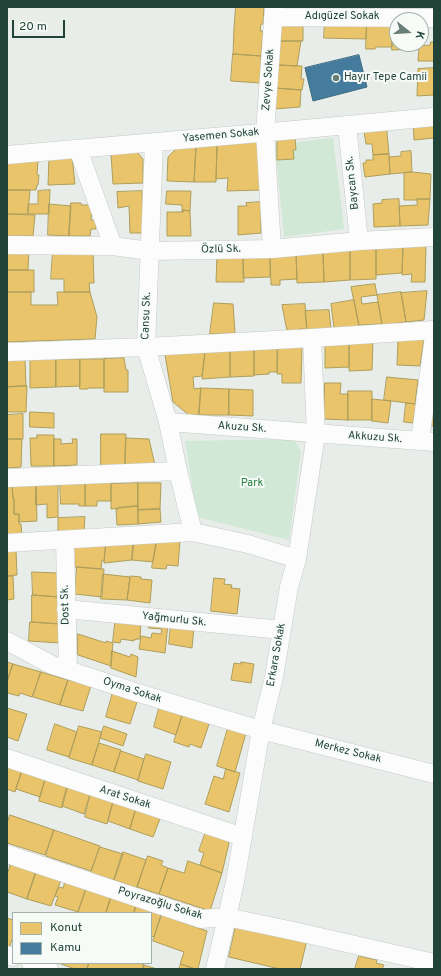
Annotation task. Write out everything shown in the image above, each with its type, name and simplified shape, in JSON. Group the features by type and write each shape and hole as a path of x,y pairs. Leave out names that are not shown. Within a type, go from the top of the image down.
{"street":[{"name":"Adıgüzel Sokak","path":"274,12 434,18"},
{"name":"Zevye Sokak","path":"272,249 265,132 274,12"},
{"name":"Yasemen Sokak","path":"7,155 434,116"},
{"name":"Baycan Sk.","path":"347,125 359,240"},
{"name":"Cansu Sk.","path":"154,142 146,347 168,422 193,532"},
{"path":"78,149 113,246"},
{"name":"Özlü Sk.","path":"7,245 113,246 149,250 272,249 359,240 434,236"},
{"path":"7,352 146,347 434,330"},
{"path":"427,442 434,336"},
{"name":"Erkara Sokak","path":"215,969 235,882 261,730 274,677 289,587 297,559 316,434 312,338"},
{"name":"Akuzu Sk.","path":"168,422 316,434"},
{"name":"Akkuzu Sk.","path":"316,434 427,442"},
{"path":"7,478 178,471"},
{"path":"7,543 193,532 248,544 297,559"},
{"name":"Dost Sk.","path":"65,540 68,670"},
{"name":"Yağmurlu Sk.","path":"66,609 282,630"},
{"name":"Oyma Sokak","path":"7,642 52,665 261,730"},
{"name":"Merkez Sokak","path":"261,730 434,774"},
{"name":"Arat Sokak","path":"7,758 243,837"},
{"name":"Poyrazoğlu Sokak","path":"7,854 201,919 227,917 434,963"},
{"path":"34,964 49,969"}],"green space":[{"path":"333,138 344,229 284,237 275,145"},
{"name":"Park","path":"294,439 301,451 289,540 197,517 185,441"}],"building: Konut":[{"path":"236,7 264,7 263,24 261,24 260,31 263,31 261,56 233,54"},
{"path":"281,17 303,18 303,41 281,41"},
{"path":"325,19 367,19 366,39 324,38"},
{"path":"367,19 389,20 389,47 366,49"},
{"path":"281,41 301,41 297,66 277,65"},
{"path":"431,42 434,42 434,61 418,61 419,52 429,52"},
{"path":"233,54 261,56 260,83 231,81"},
{"path":"277,65 302,66 301,79 304,79 302,90 275,88"},
{"path":"434,68 434,95 417,96 418,69"},
{"path":"275,88 301,90 300,107 274,109"},
{"path":"434,118 434,138 414,140 413,120"},
{"path":"386,122 389,154 373,155 372,144 366,144 363,125"},
{"path":"295,138 296,150 293,150 294,159 277,160 277,140"},
{"path":"259,142 261,190 227,191 228,178 216,179 217,145"},
{"path":"217,145 216,182 194,182 196,147"},
{"path":"196,147 194,182 167,181 168,157 176,149"},
{"path":"411,151 412,172 390,174 389,157 401,156 401,152"},
{"path":"137,152 143,159 143,183 113,184 111,154"},
{"path":"389,154 390,174 365,177 363,163 366,163 366,160 373,160 373,155"},
{"path":"72,157 75,184 48,185 49,158"},
{"path":"38,161 37,175 39,175 36,190 7,190 7,164"},
{"path":"412,172 431,174 430,199 404,200 404,173"},
{"path":"7,190 30,190 28,214 7,214"},
{"path":"50,190 49,214 28,214 28,204 38,204 38,191"},
{"path":"142,191 143,233 130,233 129,206 118,208 117,192"},
{"path":"167,191 191,191 190,211 183,210 182,212 182,205 166,204"},
{"path":"399,199 400,226 374,227 373,204 382,203 382,200"},
{"path":"417,199 430,199 428,225 400,226 399,206 417,205"},
{"path":"261,202 261,233 238,235 238,206 247,206 246,203"},
{"path":"71,203 92,205 91,220 96,220 96,229 91,229 90,236 69,236"},
{"path":"49,204 71,206 69,236 48,235"},
{"path":"183,210 190,211 191,236 167,236 167,212 183,212"},
{"path":"7,214 35,215 33,236 7,236"},
{"path":"426,245 425,282 411,282 412,274 402,275 403,247"},
{"path":"403,247 402,273 376,275 376,248"},
{"path":"376,248 376,279 350,280 350,249"},
{"path":"350,249 350,280 324,282 323,251"},
{"path":"7,251 29,251 28,270 7,270"},
{"path":"53,251 93,253 94,283 89,283 90,292 64,292 64,279 51,279"},
{"path":"323,251 324,282 297,283 296,252"},
{"path":"296,252 297,279 280,280 280,285 271,285 270,254"},
{"path":"270,254 270,277 243,278 243,255"},
{"path":"243,255 244,282 216,282 217,256"},
{"path":"7,270 34,270 34,292 7,292"},
{"path":"375,284 377,295 361,297 362,304 378,302 382,324 359,325 351,287"},
{"path":"427,291 424,320 406,322 401,293"},
{"path":"7,292 31,292 31,305 58,305 57,292 90,292 97,317 95,339 7,342"},
{"path":"401,292 406,322 382,325 377,295"},
{"path":"354,300 359,327 334,328 331,304"},
{"path":"214,303 233,304 235,333 210,334"},
{"path":"305,304 307,331 305,329 299,329 299,331 287,331 282,305"},
{"path":"329,310 331,329 307,331 305,311"},
{"path":"424,339 420,366 397,365 398,340"},
{"path":"373,341 372,370 349,371 349,343"},
{"path":"349,343 349,367 325,368 325,345"},
{"path":"302,347 301,383 282,383 282,374 277,374 278,348"},
{"path":"277,348 277,372 254,375 254,349"},
{"path":"230,350 230,377 202,379 205,352"},
{"path":"254,350 254,376 230,377 230,351"},
{"path":"205,352 202,376 193,377 194,389 201,388 199,415 189,415 173,402 165,355"},
{"path":"124,358 126,370 128,370 128,392 104,392 104,359"},
{"path":"56,359 56,387 30,388 30,360"},
{"path":"56,359 80,359 80,386 56,387"},
{"path":"80,359 104,359 104,388 80,389"},
{"path":"7,360 25,360 26,386 7,387"},
{"path":"387,377 418,380 415,404 384,400"},
{"path":"325,383 341,383 340,394 348,394 348,420 324,419"},
{"path":"27,386 26,412 7,412 7,387"},
{"path":"201,388 229,389 229,415 199,415"},
{"path":"229,389 253,390 253,416 229,415"},
{"path":"348,391 372,391 372,420 348,420"},
{"path":"372,399 391,401 388,423 372,421"},
{"path":"434,402 434,426 430,426"},
{"path":"406,403 416,404 413,423 404,422"},
{"path":"30,412 54,413 54,428 30,427"},
{"path":"23,414 23,439 7,439 7,415"},
{"path":"101,434 126,434 125,466 101,466"},
{"path":"37,435 54,435 54,466 31,466 30,438 37,438"},
{"path":"126,438 149,439 155,465 125,466"},
{"path":"7,439 22,439 21,467 7,468"},
{"path":"54,439 61,439 61,444 73,443 72,439 77,439 77,465 54,466"},
{"path":"36,481 37,521 19,522 19,514 14,514 12,482"},
{"path":"36,482 58,482 58,517 47,518 47,504 36,505"},
{"path":"60,482 85,483 85,506 79,506 79,504 61,504"},
{"path":"111,482 111,501 97,501 97,506 85,506 85,483"},
{"path":"138,483 138,506 111,509 111,484"},
{"path":"138,483 161,483 160,509 138,510"},
{"path":"7,484 12,484 14,514 19,514 19,524 21,524 22,536 7,537"},
{"path":"138,506 138,524 117,525 116,509"},
{"path":"160,509 161,522 138,524 138,510"},
{"path":"85,517 84,531 58,534 58,518"},
{"path":"134,538 132,560 104,563 106,541"},
{"path":"134,538 157,539 153,562 132,560"},
{"path":"157,539 180,541 178,566 167,565 166,569 152,568"},
{"path":"106,541 104,561 102,560 101,569 75,567 74,545"},
{"path":"16,549 17,575 7,576 7,550"},
{"path":"77,567 104,569 102,597 75,594"},
{"path":"32,572 58,573 59,597 33,595"},
{"path":"103,574 130,577 127,600 101,599"},
{"path":"7,576 13,576 14,599 7,600"},
{"path":"131,576 152,580 150,603 127,600"},
{"path":"214,578 225,579 224,584 232,585 231,588 240,589 237,614 211,611"},
{"path":"32,595 59,597 60,624 32,622"},
{"path":"116,615 141,619 140,639 134,639 134,641 121,639 120,643 113,642"},
{"path":"150,620 168,623 165,653 139,649 141,636 151,638 152,633 161,634 162,629 149,628"},
{"path":"30,622 60,624 60,643 29,641"},
{"path":"171,623 194,627 192,648 169,644"},
{"path":"78,634 106,643 106,641 113,643 111,666 78,655"},
{"path":"112,651 130,657 131,654 138,657 136,677 111,668"},
{"path":"7,662 13,664 7,682"},
{"path":"241,662 254,664 251,683 231,680 234,663 241,664"},
{"path":"13,664 41,672 32,697 20,693 19,696 7,693 7,682"},
{"path":"41,672 68,680 60,705 33,697"},
{"path":"68,680 91,686 83,711 60,705"},
{"path":"113,692 138,699 130,724 106,717"},
{"path":"160,705 183,713 176,735 154,727"},
{"path":"7,708 27,714 18,741 7,737"},
{"path":"183,713 210,721 201,748 190,744 189,747 174,742"},
{"path":"55,724 77,732 69,757 47,750"},
{"path":"79,726 102,732 92,765 69,758"},
{"path":"104,726 127,734 123,746 100,738"},
{"path":"228,728 246,733 235,772 217,766"},
{"path":"99,743 121,750 114,772 92,765"},
{"path":"121,751 144,759 138,780 114,772"},
{"path":"146,754 171,762 163,789 138,781"},
{"path":"7,759 24,765 15,792 7,789"},
{"path":"24,765 47,773 40,797 16,789"},
{"path":"226,769 240,773 229,812 205,804 214,776 223,779"},
{"path":"47,773 69,780 62,808 39,801"},
{"path":"69,780 92,788 84,814 62,806"},
{"path":"92,787 115,795 107,824 85,817"},
{"path":"115,795 138,802 130,829 108,821"},
{"path":"138,802 163,811 153,837 130,829"},
{"path":"10,815 54,830 45,855 7,843 7,824"},
{"path":"208,826 232,834 228,843 222,873 200,865 204,853 199,851"},
{"path":"54,830 100,846 91,871 46,856"},
{"path":"100,847 123,854 114,880 91,873"},
{"path":"123,852 146,860 137,888 114,880"},
{"path":"148,856 163,861 161,865 168,868 159,894 137,887"},
{"path":"188,861 222,873 210,911 159,894 168,868 184,873"},
{"path":"11,863 36,872 27,899 7,892 7,876"},
{"path":"36,872 61,880 51,906 27,899"},
{"path":"65,882 86,889 78,912 55,905 58,897 55,896 59,887 63,888"},
{"path":"86,889 111,897 106,912 78,912"},
{"path":"111,897 136,906 134,912 106,912"},
{"path":"136,906 161,914 154,937 152,936 152,912 134,912"},
{"path":"162,915 207,931 198,969 180,964 184,952 153,941"},
{"path":"7,918 12,920 12,940 9,948 7,947"},
{"path":"237,921 308,936 300,969 280,969 229,957"},
{"path":"359,956 377,960 376,963 384,965 382,969 355,969"},
{"path":"61,964 89,964 87,969 75,969"},
{"path":"89,964 144,965 143,969 87,969"},
{"path":"181,964 195,969 179,969"},
{"path":"144,965 157,969 143,969"}],"building: Kamu":[{"name":"Hayır Tepe Camii","path":"359,55 367,87 313,101 305,68"}],"place":[{"name":"Hayır Tepe Camii","path":"336,78"}]}
